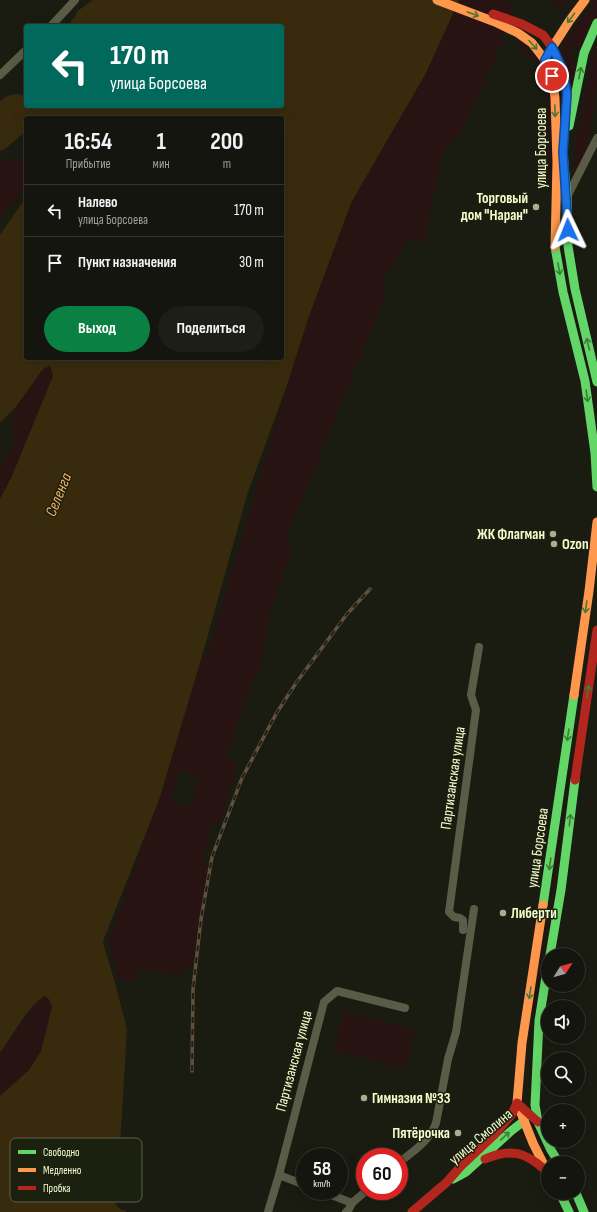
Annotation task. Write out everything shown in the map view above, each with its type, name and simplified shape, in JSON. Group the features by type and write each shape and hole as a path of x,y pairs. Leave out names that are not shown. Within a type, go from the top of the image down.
{"main road":[{"name":"улица Борсоева","path":"436,0 495,22 518,33 532,43 545,60 552,76 555,98 557,162 555,246 563,292 585,381 595,453 597,488"},
{"name":"улица Борсоева","path":"456,0 522,24 542,35 552,47 563,70 567,94 563,152 567,198 568,246 571,268 597,382"},
{"path":"545,60 558,37 585,0"},
{"path":"563,152 584,53 597,23"},
{"path":"542,35 558,37"},
{"name":"улица Борсоева","path":"541,1159 533,1143 526,1116 517,1103 522,1043 594,568 597,522"},
{"name":"улица Борсоева","path":"551,948 561,890 582,726 597,630"},
{"path":"544,992 539,1021 535,1105 538,1122 555,1156"},
{"path":"526,1019 539,1021"},
{"name":"улица Смолина","path":"447,1182 469,1170 526,1116 535,1085"},
{"name":"улица Смолина","path":"412,1212 447,1182 460,1166 494,1135 507,1121 517,1103"},
{"path":"526,1116 538,1122"},
{"path":"477,1162 504,1152 529,1156 541,1165"},
{"path":"420,1212 469,1170"},
{"path":"563,1200 569,1212"},
{"path":"579,1200 584,1212"}],"street":[{"path":"53,24 75,0"},
{"path":"0,75 24,52"},
{"path":"567,198 594,149 597,138"},
{"name":"Партизанская улица","path":"463,930 463,920 454,917 449,912 476,710 471,695 478,647"},
{"path":"408,1155 433,1132 436,1123 448,1059 456,1032 474,909"},
{"name":"Партизанская улица","path":"268,1212 324,1002 337,992 405,1008"},
{"path":"279,1175 296,1182"},
{"path":"344,1200 352,1203"},
{"path":"346,1212 356,1200"}],"shaded area":[{"path":"459,0 507,0 513,7 497,54 461,133 444,149 423,244 408,238 407,243 382,281 385,296 286,539 290,542 291,555 270,612 260,670 252,680 227,756 239,765 230,788 219,826 211,824 202,864 209,866 192,964 181,975 140,969 138,980 119,980 109,940 159,800 202,656 207,656 308,319 351,203 426,73","holes":["180,770 197,777 190,809 171,801"]},
{"path":"549,0 568,0 568,2 559,9"},
{"path":"595,0 597,0 597,24 587,47 575,47 571,52 572,57 582,65 573,111 562,56 562,48 565,41"},
{"path":"521,42 539,58 553,90 551,186 548,186 547,93 543,77 535,61 519,46 518,43"},
{"path":"597,45 597,84 586,161 573,180 576,141 592,59"},
{"path":"24,158 24,188 16,201 0,216 0,161"},
{"path":"50,366 54,376 12,476 0,499 0,470 14,441 12,422 15,408 43,369"},
{"path":"575,726 544,948 542,948"},
{"path":"541,955 541,966 534,1015 532,1015"},
{"path":"44,996 48,998 52,1006 41,1051 29,1070 0,1096 0,1053 20,1024"},
{"path":"343,1011 416,1030 406,1069 333,1050"}],"water":[{"name":"Селенга","path":"93,0 459,0 426,73 351,203 308,319 287,385 247,495 202,656 159,800 103,941 127,1029 120,1138 10,1138 10,1202 114,1202 119,1208 127,1212 0,1212 0,1096 29,1070 41,1051 52,1006 48,998 44,996 38,1001 20,1023 0,1053 0,499 12,476 53,376 50,366 43,369 15,408 0,423 0,235 24,200 24,360 284,360 284,116 24,116 24,133 5,149 0,151 0,101 9,95 15,94 24,96 24,108 284,108 284,24 69,24 79,10"}],"railway":[{"path":"192,1071 193,989 201,919 212,857 242,778 276,714 296,683 347,614 370,589"}],"traffic: fast":[{"path":"569,126 584,53 597,23"},
{"path":"563,153 567,198 568,246 575,289 597,382"},
{"path":"555,247 563,292 585,381 595,453 597,487"},
{"path":"543,905 574,695"},
{"path":"551,948 561,890 575,780"},
{"path":"544,992 539,1021 535,1105 538,1122 555,1156"},
{"path":"453,1179 466,1172 524,1121 527,1113"},
{"path":"563,1200 569,1212"},
{"path":"579,1200 584,1212"}],"traffic: slow":[{"path":"437,0 495,22 518,33 532,43 545,60 552,76 555,98 557,162 555,247"},
{"path":"548,54 585,0"},
{"path":"574,695 597,522"},
{"path":"541,1159 517,1103 522,1043 543,905"}],"traffic: jam":[{"path":"493,14 522,24 543,35 552,47 563,70 567,94 563,153"},
{"path":"575,780 597,630"},
{"path":"412,1212 447,1182 461,1166 494,1135 512,1114 517,1103 538,1122"},
{"path":"485,1159 510,1153 531,1159 541,1167"}],"place":[{"name":"Торговый дом \"Наран\"","path":"536,207"},
{"name":"ЖК Флагман","path":"553,534"},
{"name":"Ozon","path":"554,544"},
{"name":"Либерти","path":"503,913"},
{"name":"Гимназия №33","path":"364,1098"},
{"name":"Пятёрочка","path":"458,1133"}],"route":[{"path":"552,76 545,60 552,47 563,70 567,94 563,152 568,230"}]}
